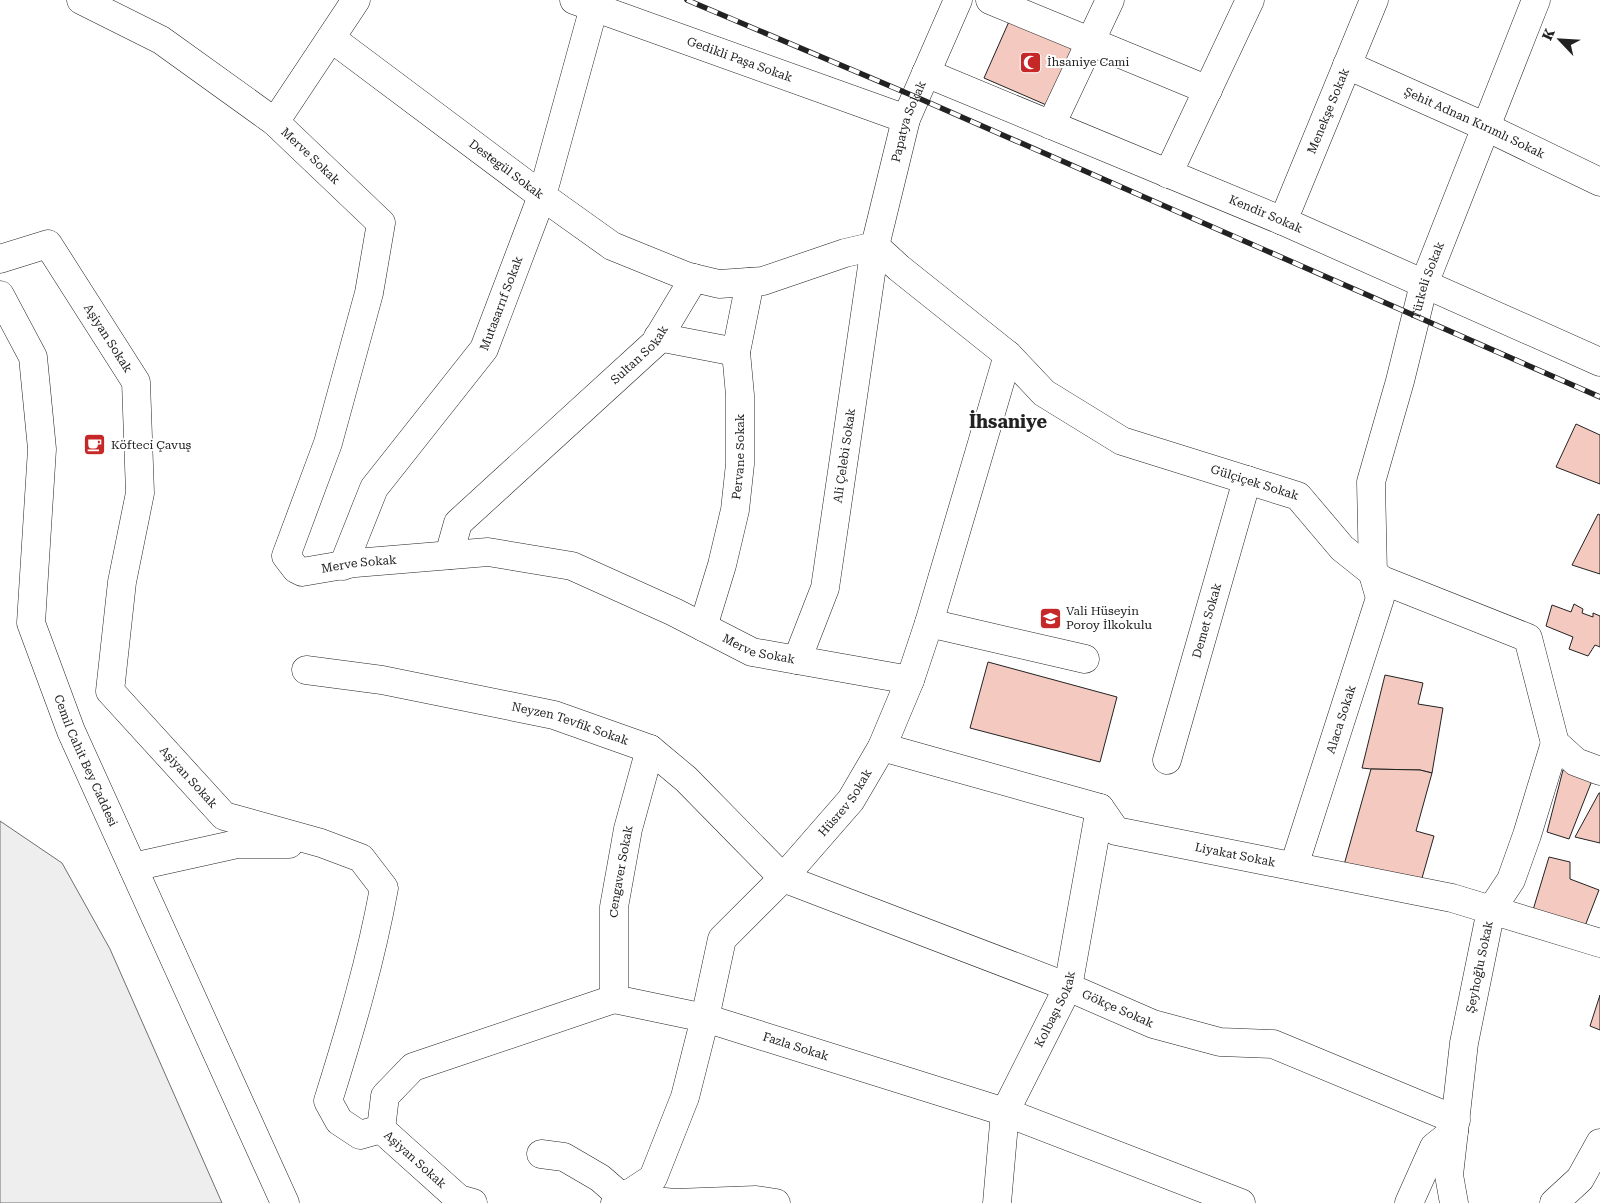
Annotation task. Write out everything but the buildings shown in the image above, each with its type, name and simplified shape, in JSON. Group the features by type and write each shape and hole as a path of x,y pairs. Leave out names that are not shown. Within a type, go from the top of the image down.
{"street":[{"path":"81,0 161,40 275,122 356,0"},
{"name":"Papatya Sokak","path":"875,246 906,119 958,0"},
{"path":"990,0 1208,90"},
{"path":"1051,125 1110,0"},
{"path":"1168,174 1250,0"},
{"name":"Menekşe Sokak","path":"1283,221 1374,0"},
{"name":"Türkeli Sokak","path":"1373,574 1370,482 1400,381 1424,284 1536,0"},
{"name":"Gedikli Paşa Sokak","path":"584,4 906,119"},
{"name":"Mutasarrıf Sokak","path":"343,566 374,488 484,349 542,196 584,4"},
{"name":"Destegül Sokak","path":"331,38 612,246 694,278"},
{"name":"Şehit Adnan Kırımlı Sokak","path":"1347,65 1486,127 1600,182"},
{"name":"Kendir Sokak","path":"926,73 1283,221 1600,362"},
{"name":"Merve Sokak","path":"275,122 380,223 369,294 328,443 286,556 296,569 302,572 355,563 488,552 572,566 752,652 910,680"},
{"name":"Aşiyan Sokak","path":"0,258 48,244 136,382 140,493 122,582 110,691 224,816 321,843 361,858 384,888 376,929 340,1066 328,1101 339,1121 360,1135 381,1129 460,1199 473,1203"},
{"path":"694,278 719,284 763,282 844,253 875,246"},
{"name":"Gülçiçek Sokak","path":"875,246 899,268 1008,355 1044,393 1122,442 1298,496 1342,548 1382,580 1528,638 1555,743"},
{"name":"Ali Çelebi Sokak","path":"798,660 825,588 875,246"},
{"name":"Sultan Sokak","path":"449,555 458,523 655,343 694,278"},
{"name":"Pervane Sokak","path":"703,627 722,565 735,510 740,464 740,395 736,352 750,282"},
{"name":"Cemil Cahit Bey Caddesi","path":"0,295 32,357 42,449 31,623 71,731 285,1203"},
{"path":"658,336 736,352"},
{"name":"Hüsrev Sokak","path":"619,1200 653,1178 685,1097 722,939 783,878 851,800 882,747 910,680 929,623 1008,355"},
{"name":"Demet Sokak","path":"1167,760 1247,480"},
{"name":"Alaca Sokak","path":"1294,866 1380,598 1373,574"},
{"path":"929,623 1085,659"},
{"name":"Neyzen Tevfik Sokak","path":"306,670 382,680 554,715 650,749 686,779 783,878"},
{"path":"1555,743 1576,762 1600,772"},
{"name":"Şeyhoğlu Sokak","path":"1454,1203 1449,1175 1464,1043 1491,910 1510,880 1527,835 1555,743"},
{"path":"882,747 1100,808"},
{"name":"Cengaver Sokak","path":"614,999 614,907 628,829 650,749"},
{"name":"Liyakat Sokak","path":"1100,808 1116,830 1452,898 1600,943"},
{"name":"Kolbaşı Sokak","path":"997,1203 1005,1112 1068,987 1100,808"},
{"path":"133,867 237,844 321,843"},
{"name":"Gökçe Sokak","path":"783,878 1068,987 1153,1024 1220,1042 1273,1044 1455,1126"},
{"path":"381,1129 385,1096 414,1067 614,999"},
{"name":"Fazla Sokak","path":"614,999 705,1018 1005,1112 1241,1203"},
{"path":"1409,1203 1434,1147 1455,1126"},
{"path":"1554,1203 1580,1179 1600,1143"},
{"path":"542,1154 564,1157 600,1178 619,1200 675,1202 756,1200 776,1203"}],"shaded area":[{"path":"0,821 62,863 110,949 222,1203 0,1203"}],"railway":[{"path":"687,0 916,97 1600,397"}],"place":[{"name":"İhsaniye Cami","path":"1031,62"},
{"name":"Köfteci Çavuş","path":"95,445"},
{"name":"Vali Hüseyin Poroy İlkokulu","path":"1050,618"}],"district":[{"name":"İhsaniye","path":"1008,421"}]}
